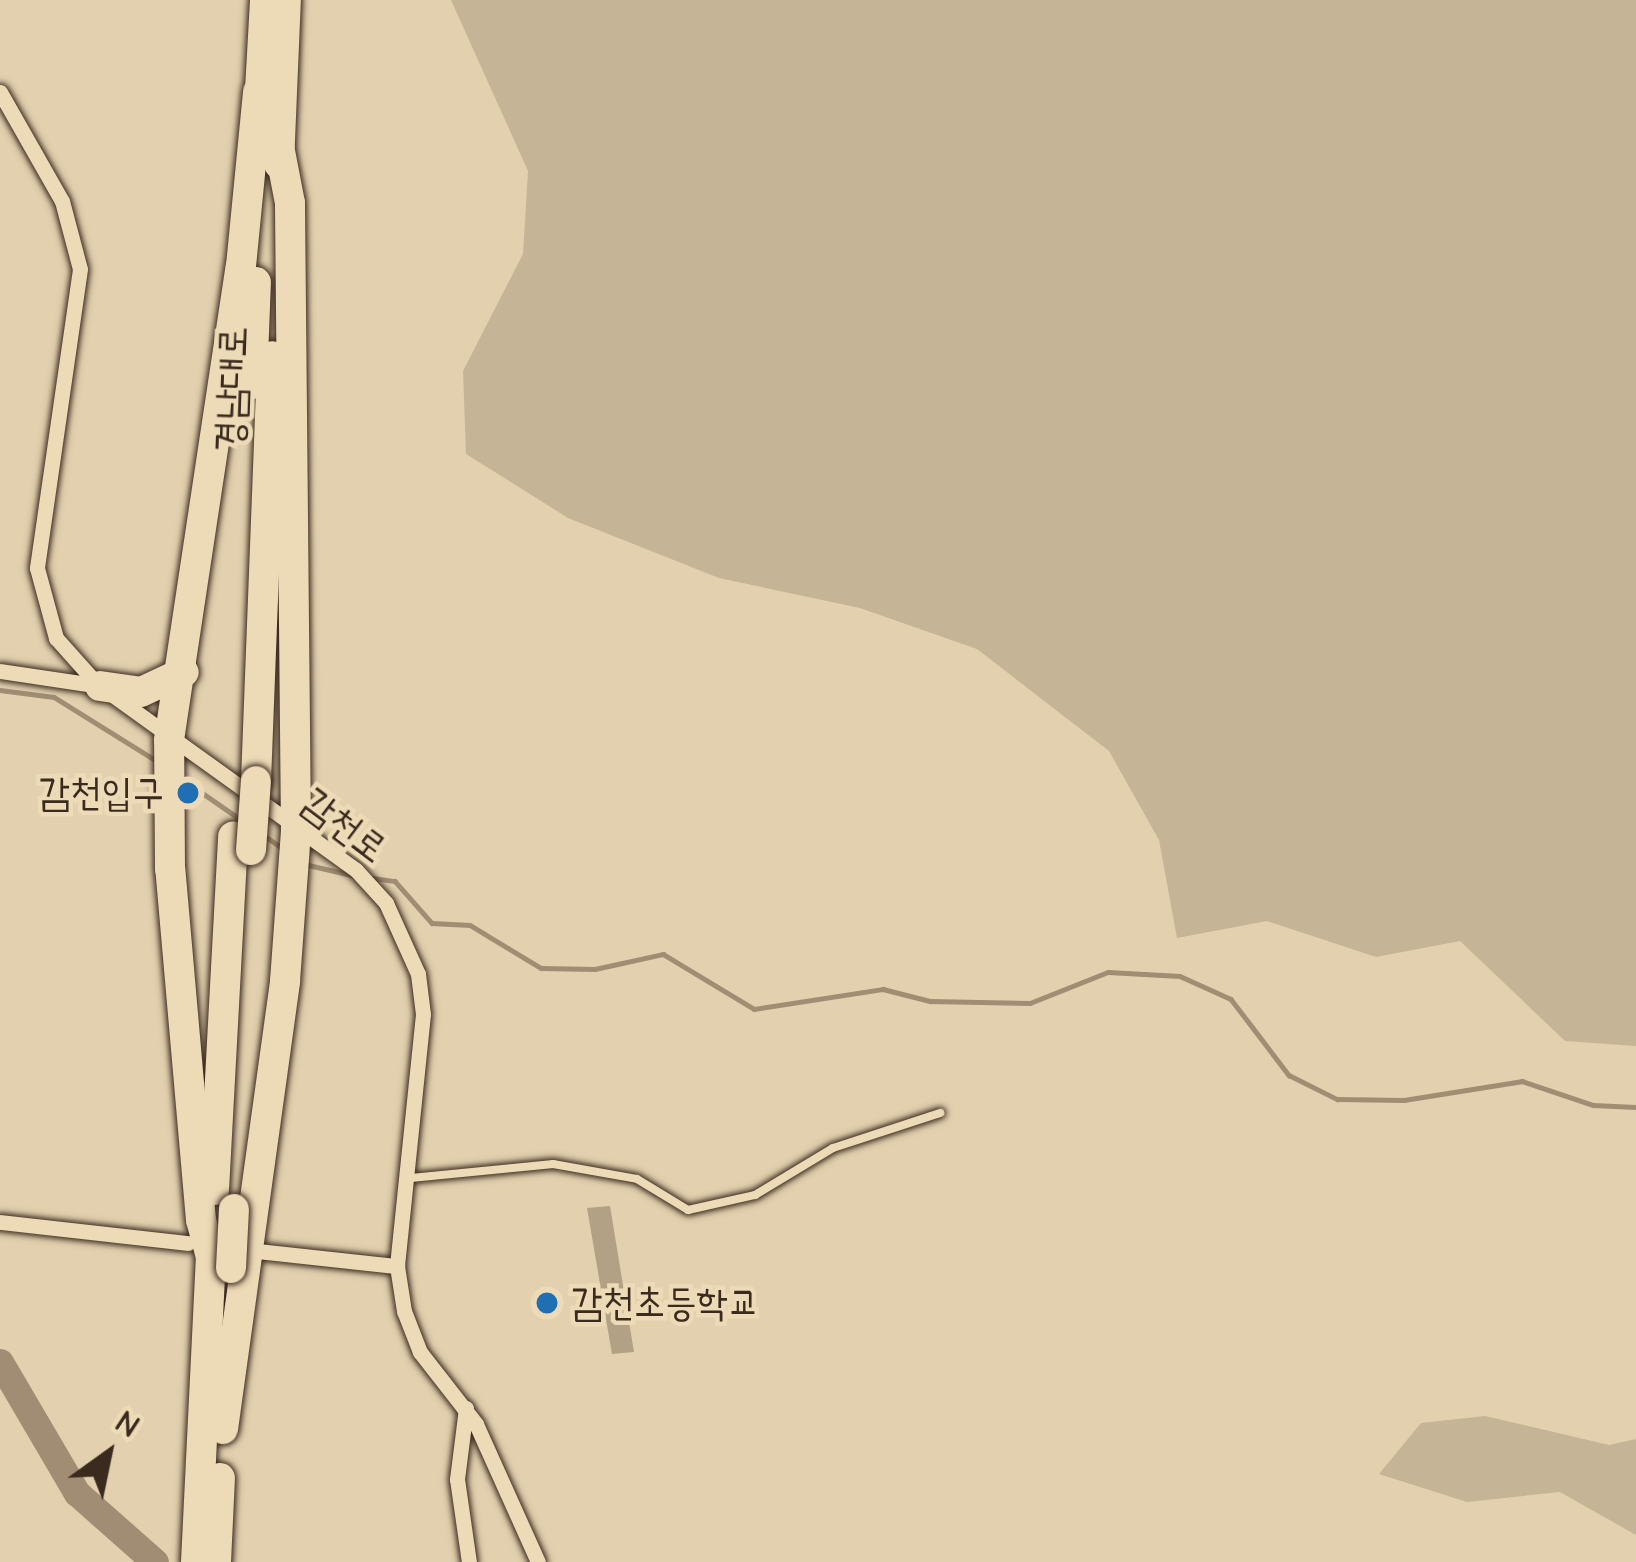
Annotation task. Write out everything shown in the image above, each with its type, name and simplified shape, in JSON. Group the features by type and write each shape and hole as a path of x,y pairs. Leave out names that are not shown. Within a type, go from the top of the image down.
{"highway":[{"name":"경남대로","path":"246,775 258,92 265,0"},
{"name":"경남대로","path":"246,775 286,0"},
{"path":"223,1429 170,869 170,762 258,92"},
{"path":"206,1549 295,848 290,203 279,146"},
{"path":"100,686 141,692 184,672"},
{"path":"206,1549 210,1256 246,775"},
{"path":"210,1256 234,1209 242,844"}],"street":[{"path":"0,92 62,201 80,269 37,568 56,638 100,686"},
{"name":"감천로","path":"0,671 100,686 170,762 295,848 356,870 371,887 418,974 424,1045 397,1266 421,1352 466,1408 538,1562"},
{"path":"0,1222 210,1256"},
{"path":"258,1251 397,1266"},
{"path":"466,1408 458,1479 470,1562"}],"lane":[{"path":"411,1178 553,1164 637,1179 688,1210 755,1195 833,1148 940,1113"}],"shaded area":[{"path":"451,0 1636,0 1636,1046 1565,1041 1460,941 1376,957 1267,921 1177,938 1159,840 1109,751 977,649 860,608 719,578 568,518 466,454 463,371 523,254 528,171"},
{"path":"1485,1416 1609,1445 1636,1439 1636,1535 1560,1492 1467,1502 1379,1474 1421,1423"}],"building":[{"path":"610,1206 634,1352 612,1354 587,1208"}],"waterway":[{"path":"0,690 54,697 157,761"},
{"path":"181,778 240,819"},
{"path":"265,836 285,850"},
{"path":"304,864 356,876"},
{"path":"373,878 395,881 432,923 470,925 541,968 595,969 663,954 754,1009 883,989 930,1001 1030,1003 1108,972 1180,976 1231,999 1289,1075 1337,1099 1404,1100 1522,1081 1593,1105 1636,1107"},
{"path":"0,1362 77,1493 155,1562"}],"place":[{"name":"감천입구","path":"188,793"},
{"name":"감천초등학교","path":"547,1303"}]}
